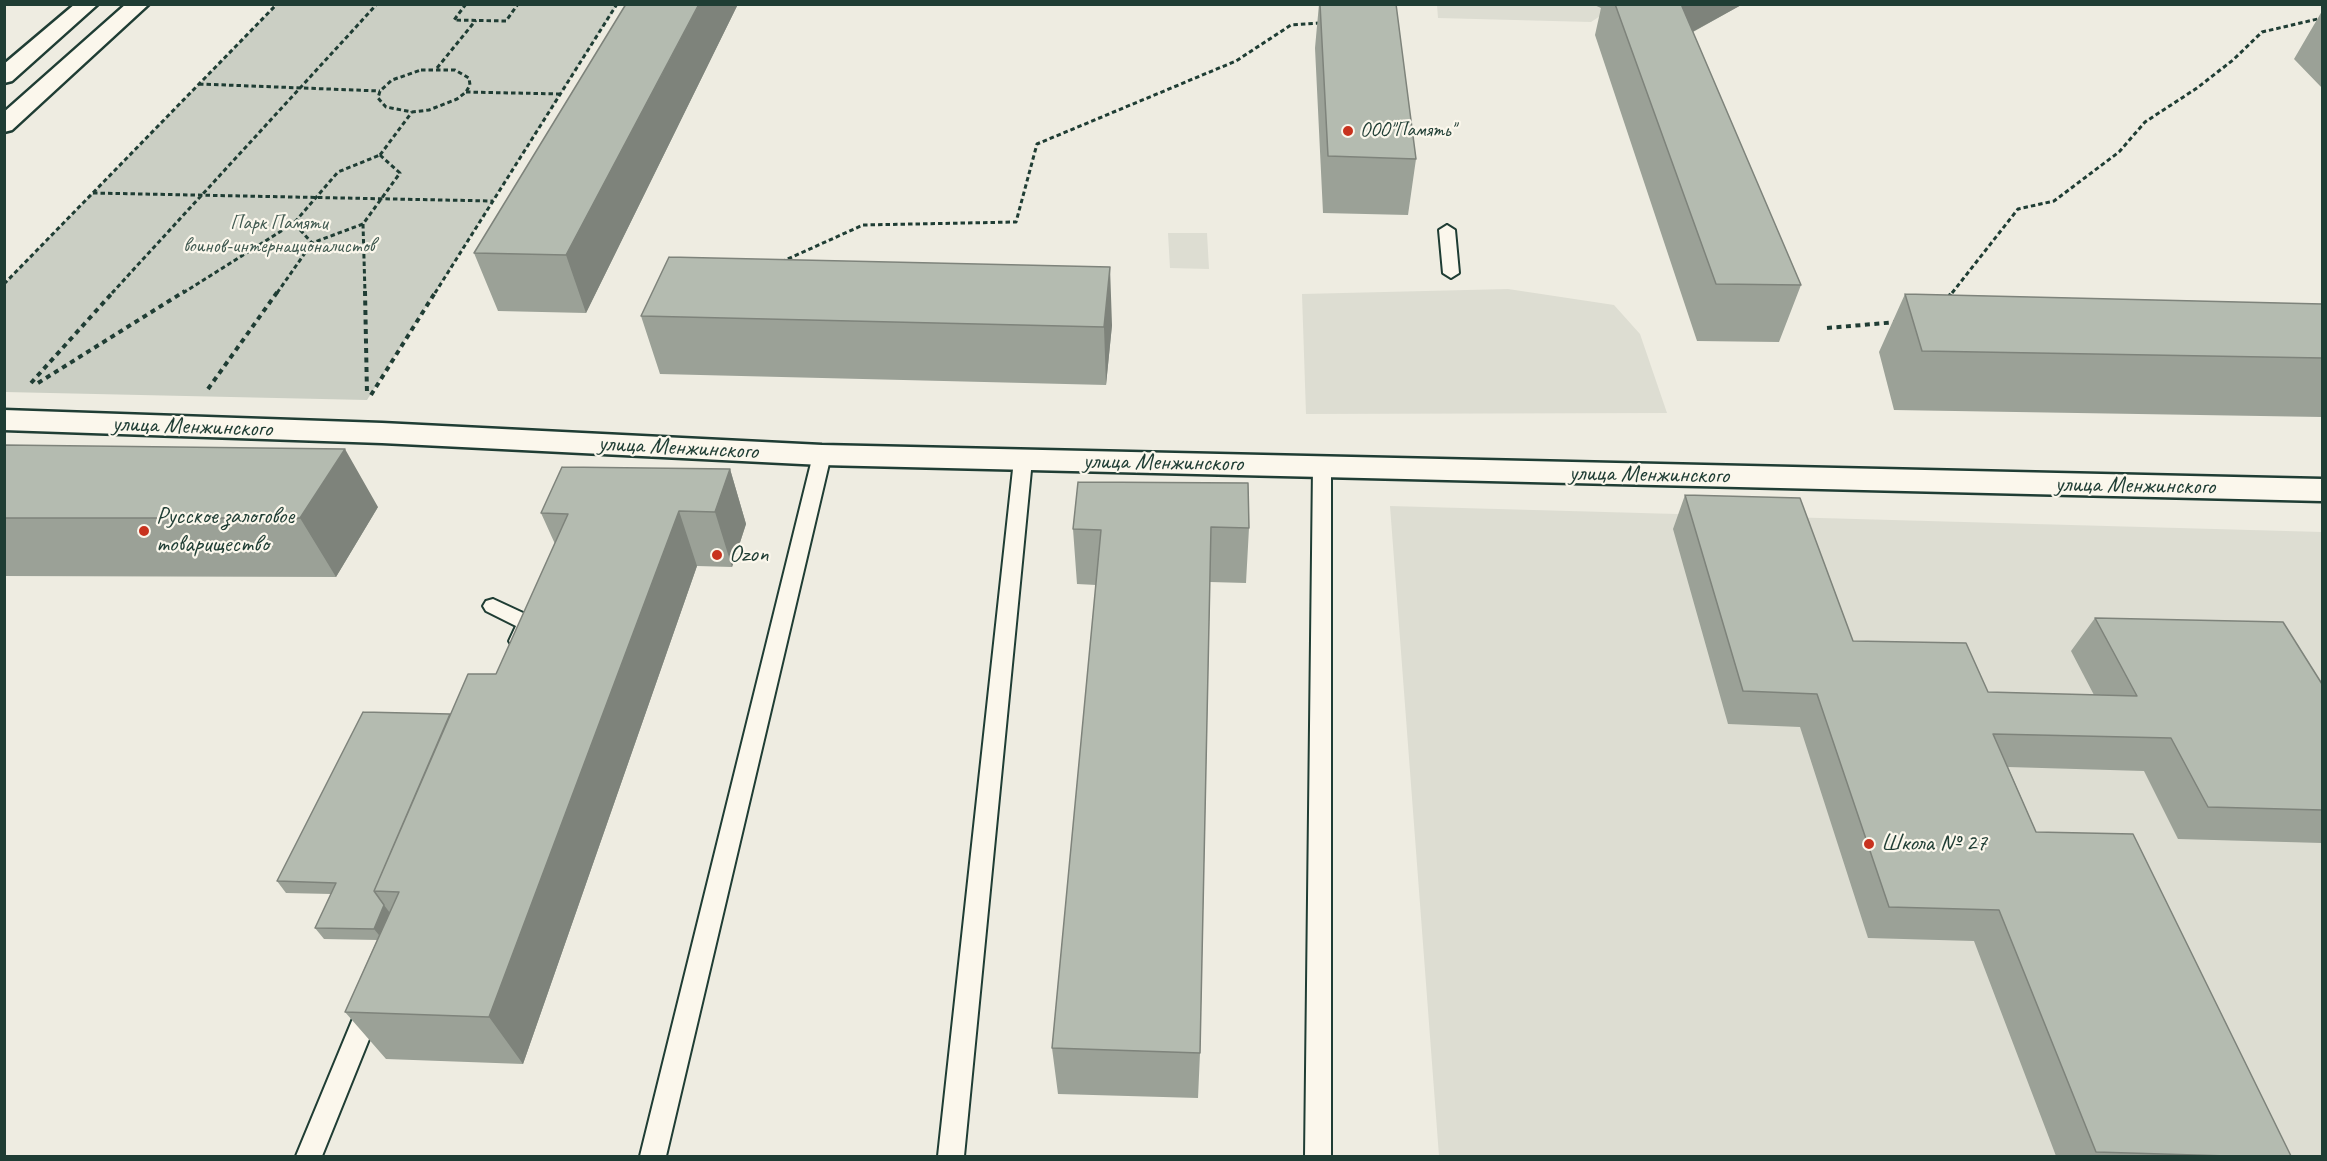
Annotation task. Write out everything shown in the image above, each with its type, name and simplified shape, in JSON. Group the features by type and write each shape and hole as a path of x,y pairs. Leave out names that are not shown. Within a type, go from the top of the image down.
{"street":[{"path":"4,76 88,4"},
{"path":"4,125 139,4"},
{"name":"улица Менжинского","path":"4,420 393,433 822,455 2322,490"}],"lane":[{"path":"1447,230 1451,273"},
{"path":"653,1156 822,455"},
{"path":"951,1156 1023,460"},
{"path":"1318,1156 1322,467"},
{"path":"493,606 527,623 513,657"},
{"path":"309,1156 377,990"}],"path":[{"path":"4,284 277,4"},
{"path":"32,385 200,195 377,4"},
{"path":"466,4 454,20 506,21 518,4"},
{"path":"363,224 367,400 617,4"},
{"path":"1946,300 2018,209 2054,201 2119,152 2145,122 2197,88 2262,32 2322,18"},
{"path":"436,68 477,20"},
{"path":"781,262 863,225 1016,222 1037,144 1236,61 1291,25 1318,24 1328,20"},
{"path":"436,68 455,70 465,74 469,78 470,86 466,92 444,105 412,112 386,107 378,98 380,91 392,80 405,74 436,68"},
{"path":"199,84 380,91"},
{"path":"466,92 561,94"},
{"path":"32,385 294,223 338,172 380,155 412,112"},
{"path":"202,397 312,243 363,224 382,199 400,173 380,155"},
{"path":"93,193 493,201"},
{"path":"294,223 312,243"},
{"path":"1827,328 1908,321"}],"shaded area":[{"path":"1437,5 1617,5 1591,22 1438,18"},
{"path":"1168,233 1207,233 1209,269 1170,268"},
{"path":"1508,289 1614,305 1640,334 1667,413 1306,414 1302,294"},
{"name":"Школа № 27","path":"1390,506 2322,532 2322,1156 1439,1156"}],"green space":[{"name":"Парк Памяти воинов-интернационалистов","path":"277,4 617,5 367,400 5,392 5,283"}],"building":[{"path":"626,4 699,4 566,255 474,253"},
{"path":"1320,4 1396,4 1416,159 1328,156"},
{"path":"1615,4 1681,4 1801,285 1716,284"},
{"path":"669,257 1110,267 1104,327 641,316"},
{"path":"1905,294 2322,304 2322,358 1922,351"},
{"path":"4,445 345,449 300,518 4,518"},
{"path":"562,467 730,469 715,512 679,511 489,1017 345,1012 399,892 374,891 468,674 496,674 568,514 541,513"},
{"path":"1078,482 1248,483 1249,528 1211,527 1200,1053 1052,1048 1101,530 1073,529"},
{"path":"1685,495 1800,498 1853,641 1966,643 1988,692 2137,696 2095,618 2283,622 2322,684 2322,810 2208,807 2171,738 1993,734 2036,832 2133,834 2291,1156 2096,1152 1999,910 1889,907 1817,694 1743,691"},
{"path":"363,712 450,714 374,891 384,905 374,929 315,928 336,883 277,881"}],"place":[{"name":"ООО\"Память\"","path":"1348,131"},
{"name":"Русское залоговое товарищество","path":"144,531"},
{"name":"Ozon","path":"717,555"},
{"name":"Школа № 27","path":"1869,844"}]}
